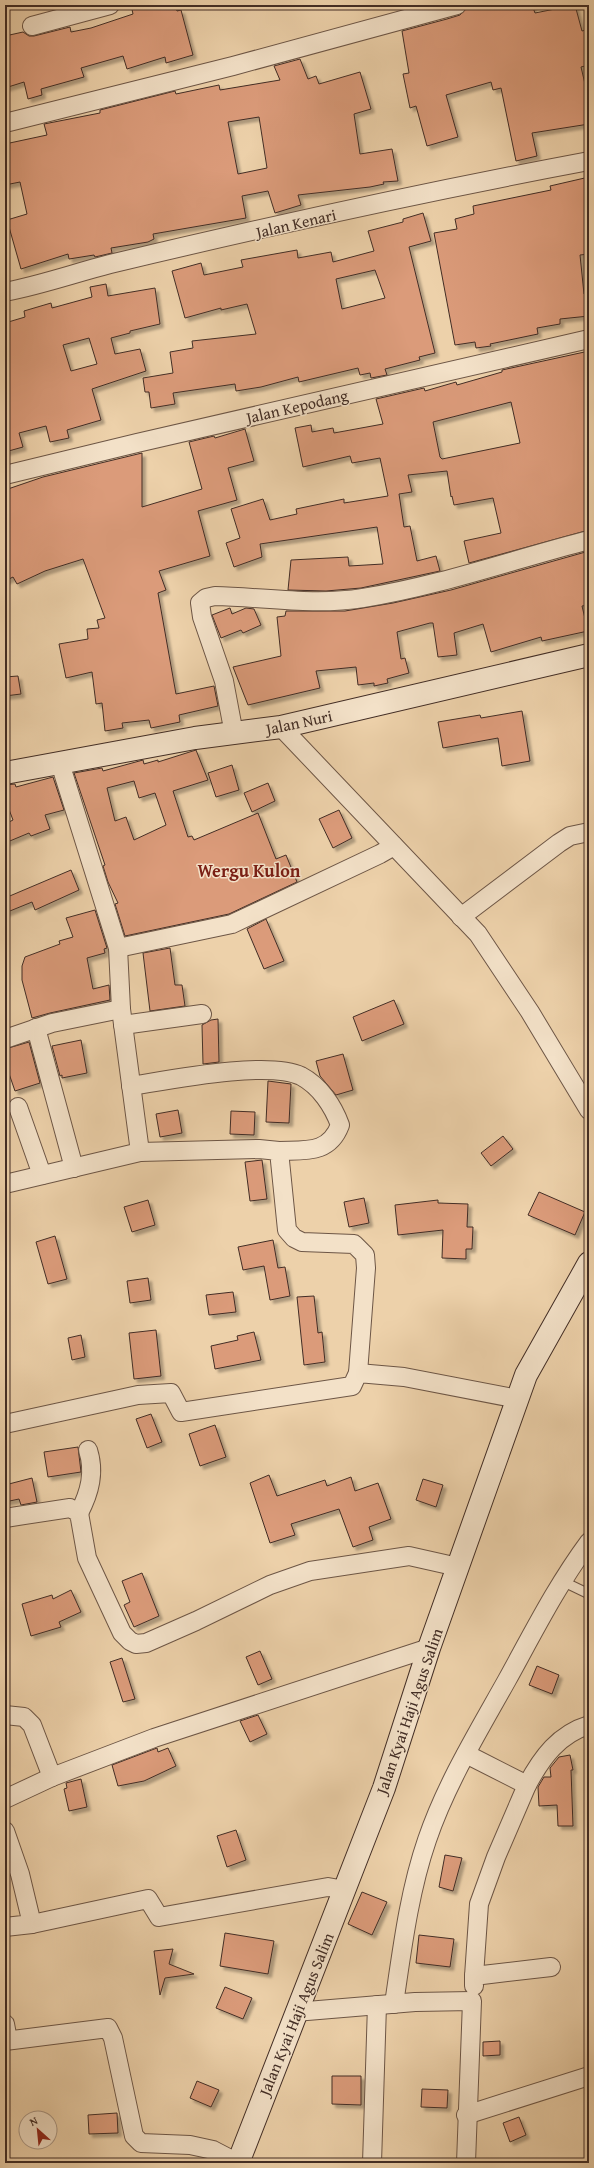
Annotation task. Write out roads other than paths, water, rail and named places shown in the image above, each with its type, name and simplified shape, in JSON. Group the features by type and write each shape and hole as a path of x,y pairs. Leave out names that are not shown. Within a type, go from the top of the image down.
{"street":[{"path":"32,26 110,5"},
{"path":"5,123 233,66 457,5"},
{"name":"Jalan Kenari","path":"5,292 48,283 124,261 421,195 589,161"},
{"name":"Jalan Kepodang","path":"5,475 137,443 589,339"},
{"path":"234,734 224,681 202,617 200,603 206,598 214,596 329,601 363,598 433,582 589,540"},
{"name":"Jalan Nuri","path":"5,773 195,738 281,727 589,655"},
{"path":"281,727 478,934 493,954 589,1110"},
{"path":"60,763 118,948 122,1017 140,1152"},
{"path":"461,917 559,843 570,836 589,832"},
{"path":"118,948 232,924 373,858 394,846"},
{"path":"5,1039 65,1020 202,1014"},
{"path":"36,1028 74,1168"},
{"path":"5,1184 140,1152 259,1149 279,1151 319,1148 329,1143 335,1137 340,1126 336,1115 322,1093 312,1083 300,1076 272,1071 214,1072 131,1086"},
{"path":"18,1107 42,1175"},
{"path":"5,1424 138,1395 171,1393 181,1412 352,1386 358,1373 366,1268 364,1255 354,1244 302,1242 294,1238 288,1230 279,1151"},
{"name":"Jalan Kyai Haji Agus Salim","path":"238,2163 295,2012 384,1788 429,1648 526,1375 589,1263"},
{"path":"358,1373 404,1377 518,1399"},
{"path":"88,1450 91,1481 88,1493 79,1512 87,1558 122,1633 130,1642 136,1644 146,1643 196,1621 270,1585 310,1571 409,1556 458,1567"},
{"path":"5,1518 70,1508 79,1512"},
{"path":"372,2163 385,2004 403,1942 426,1842 435,1818 466,1754 562,1581 589,1542"},
{"path":"5,1799 52,1777 154,1738 429,1648"},
{"path":"5,1715 24,1717 32,1725 52,1777"},
{"path":"466,2163 466,2115 479,1904 496,1857 527,1785 534,1773 559,1739 569,1732 589,1725"},
{"path":"466,1754 527,1785"},
{"path":"5,1831 20,1874 32,1924"},
{"path":"5,1927 32,1924 148,1899 159,1917 328,1887 344,1890"},
{"path":"474,1976 551,1966"},
{"path":"295,2012 385,2004 472,2001"},
{"path":"6,2035 108,2028 113,2038 134,2136 141,2143 190,2145 213,2150 238,2163"},
{"path":"466,2115 589,2076"}],"lane":[{"path":"562,1581 589,1594"}],"district":[{"name":"Wergu Kulon","path":"249,871"}]}
